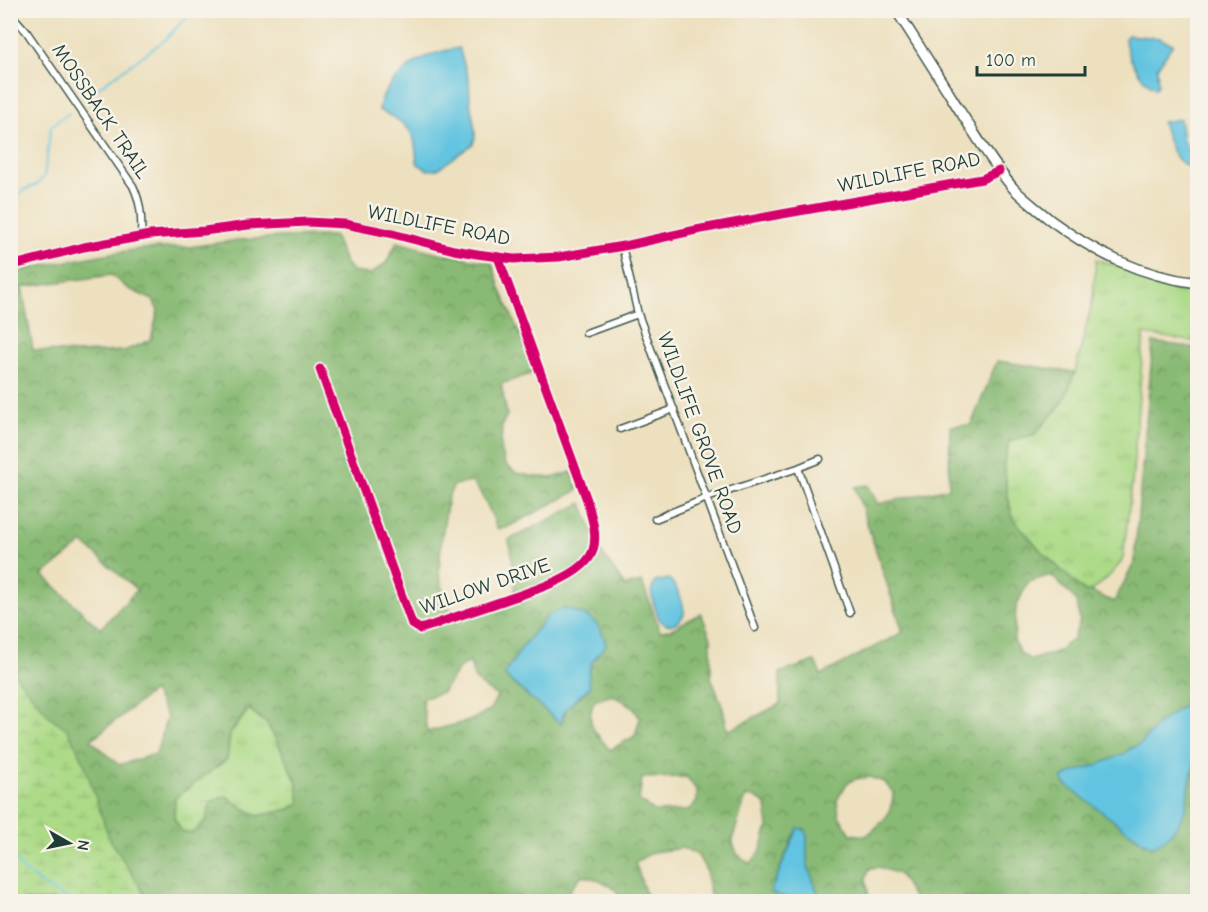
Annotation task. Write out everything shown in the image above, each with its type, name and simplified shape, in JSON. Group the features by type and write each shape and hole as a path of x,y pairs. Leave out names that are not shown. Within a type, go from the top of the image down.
{"street":[{"path":"896,10 999,171 1033,206 1068,233 1120,262 1171,279 1195,282 1197,273"},
{"name":"MOSSBACK TRAIL","path":"10,13 26,31 133,186 141,208 141,237"},
{"name":"WILDLIFE ROAD","path":"10,266 74,249 141,237 249,225 308,222 345,224 454,250 498,257 514,259 559,257 982,178 999,171"},
{"name":"WILDLIFE GROVE ROAD","path":"622,246 638,314 755,628"},
{"name":"WILLOW DRIVE","path":"320,369 412,624 420,629 433,626 546,586 573,572 585,564 593,551 595,536 593,522 498,257"},
{"path":"586,333 638,314"},
{"path":"620,429 674,409"},
{"path":"655,519 707,498 819,459"},
{"path":"798,468 850,613"}],"green space":[{"path":"334,236 345,262 353,272 370,274 386,263 397,242 438,253 492,263 500,288 536,372 501,384 507,415 502,425 501,447 505,464 516,473 531,476 552,478 572,472 578,490 506,528 497,529 487,504 473,482 454,485 448,497 439,574 447,606 455,614 489,610 515,603 515,580 509,540 582,503 599,549 625,586 642,582 660,631 670,630 701,613 711,638 711,677 722,705 728,731 780,704 780,673 815,661 821,675 903,632 855,487 868,485 878,504 949,488 950,426 971,425 997,361 1075,372 1063,402 1035,434 1009,441 1004,462 1007,493 1013,519 1042,552 1085,592 1090,591 1114,602 1134,563 1153,342 1197,348 1197,689 1187,703 1159,723 1142,743 1097,766 1071,773 1065,784 1152,847 1192,772 1197,753 1197,884 1182,901 913,901 913,897 899,874 879,867 870,868 866,878 871,901 711,901 706,870 697,854 682,848 653,852 635,862 648,901 622,901 611,886 582,875 561,902 11,902 11,275 31,268 141,249 189,247 284,237","holes":["112,275 127,288 153,300 158,311 151,340 124,351 77,353 33,350 22,287","83,543 137,590 100,629 43,575","1051,575 1076,600 1080,621 1073,639 1056,652 1031,660 1019,652 1014,640 1016,607 1028,582","522,647 592,661 587,677 590,688 568,708 561,724 506,677 505,674","470,662 474,678 497,696 490,710 469,721 427,732 422,699 442,692 461,666","153,691 167,717 156,754 119,765 91,740","612,695 632,706 640,718 635,736 610,750 593,728 591,716 594,701","249,709 267,724 277,741 297,783 300,802 290,809 258,816 227,796 211,801 206,821 192,833 182,832 174,818 175,798 227,759 230,734","687,777 697,791 697,802 687,811 655,812 639,800 642,778","869,777 884,782 893,792 893,800 886,817 866,836 851,834 839,816 837,800 847,783","746,796 754,797 766,804 768,827 760,852 750,864 737,854 732,840","794,835 807,837 807,863 818,894 771,893"]},
{"path":"1096,259 1163,283 1197,289 1197,342 1144,334 1132,483 1123,558 1107,578 1096,588 1085,593 1042,552 1013,519 1007,493 1004,462 1009,441 1035,434 1063,402 1075,372 1093,299"},
{"path":"11,670 50,717 67,729 83,760 109,838 147,898 153,901 11,901"},
{"path":"249,709 267,724 277,741 297,783 300,802 290,809 258,816 226,796 211,801 206,821 192,833 182,832 174,818 175,798 227,759 230,734"}],"water":[{"path":"1128,35 1159,38 1173,44 1157,68 1158,86 1155,88 1139,73 1131,59 1125,38"},
{"path":"459,48 469,80 475,137 473,144 438,169 428,170 418,164 411,132 399,120 379,110 381,101 396,78 411,66 442,51"},
{"path":"1180,119 1183,141 1193,159 1194,166 1190,168 1174,154 1162,122"},
{"path":"669,579 680,596 684,615 676,623 666,625 659,619 651,591 655,582"},
{"path":"564,608 591,619 604,636 606,645 589,669 590,687 568,708 561,724 506,677 505,673 522,647 548,615"},
{"path":"1197,689 1197,753 1185,810 1179,823 1165,840 1152,847 1065,784 1062,778 1126,753 1142,743 1159,723 1187,703"},
{"path":"798,828 805,830 807,837 807,863 818,894 817,898 793,898 771,893"}],"waterway":[{"path":"85,97 165,40 193,10"},
{"path":"10,201 24,190 36,185 44,177 51,126 69,113"},
{"path":"10,854 39,882 74,902"}],"cycle path":[{"path":"10,266 84,247 150,235 248,225 308,222 345,224 477,254 514,259 559,257 782,214 982,179 999,171"},
{"path":"320,369 412,624 420,629 540,588 568,576 588,560 593,550 595,538 593,525 587,500 498,257"}]}
